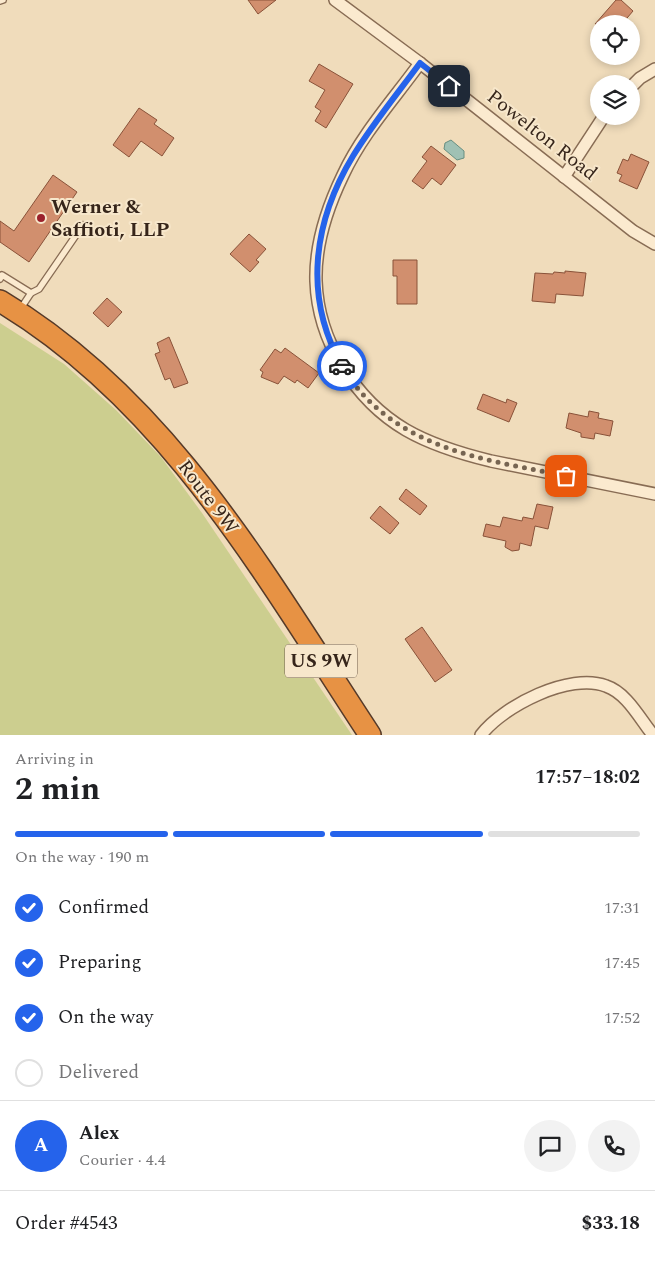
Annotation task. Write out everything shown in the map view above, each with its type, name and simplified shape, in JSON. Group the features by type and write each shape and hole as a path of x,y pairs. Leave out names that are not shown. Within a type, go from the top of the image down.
{"highway":[{"name":"Route 9W","path":"0,301 18,312 84,364 163,439 210,497 273,588 370,735"}],"street":[{"name":"Powelton Road","path":"335,0 420,63 634,231 655,244"},
{"path":"420,63 354,155 342,176 320,239 316,280 318,301 323,321 341,363 354,384 371,402 406,430 425,440 467,456 655,494"},
{"path":"640,78 655,69"},
{"path":"564,177 598,125"},
{"path":"481,735 495,719 544,691 570,685 597,684 620,693 653,735"}],"lane":[{"path":"18,312 31,293 39,289 83,225"},
{"path":"0,279 2,275 31,293"}],"green space":[{"path":"0,323 64,364 116,410 161,457 202,513 352,735 0,735"}],"shaded area":[{"path":"451,140 464,151 464,158 457,160 444,149 445,143"}],"building":[{"path":"248,0 276,0 258,14"},
{"path":"616,0 621,0 633,11 630,15 603,15"},
{"path":"319,64 353,84 326,128 315,121 321,111 315,107 325,90 309,81"},
{"path":"139,108 157,120 154,124 174,138 162,156 141,141 129,157 113,145"},
{"path":"431,146 456,165 441,185 432,178 423,189 412,181 427,161 422,157"},
{"path":"631,154 649,162 637,189 619,181 622,175 617,173 623,159 628,161"},
{"name":"Werner & Saffioti, LLP","path":"53,175 77,192 29,262 0,242 0,221 14,231"},
{"path":"249,234 266,249 256,260 259,262 250,272 230,254"},
{"path":"393,260 417,260 417,304 397,304 397,276 393,276"},
{"path":"565,271 586,273 583,296 556,294 555,303 532,301 535,273 553,274 554,272 565,273"},
{"path":"107,298 122,312 108,327 93,313"},
{"path":"169,337 188,383 174,388 170,378 165,380 155,354 160,352 157,343"},
{"path":"285,348 319,373 308,388 297,380 295,383 284,376 278,384 261,377 263,372 260,370 275,349 281,353"},
{"path":"483,394 506,403 507,399 517,403 509,422 477,409"},
{"path":"589,411 599,413 598,418 613,421 610,436 595,433 594,439 581,437 581,433 566,428 569,413 588,417"},
{"path":"406,489 427,506 420,515 399,499"},
{"path":"537,504 553,507 548,529 535,526 531,546 520,543 519,550 512,551 505,547 506,541 483,536 486,524 500,527 503,517 522,521 523,517 533,519"},
{"path":"380,506 399,523 390,534 370,518"},
{"path":"422,627 452,670 435,682 405,639"}],"way so far":[{"path":"342,366 354,384 371,402 406,430 425,440 467,456 566,476"}],"place":[{"name":"Werner & Saffioti, LLP","path":"41,218"}],"route":[{"path":"342,366 330,342 323,321 318,301 316,280 320,239 342,176 366,137 420,63 449,86"}]}
